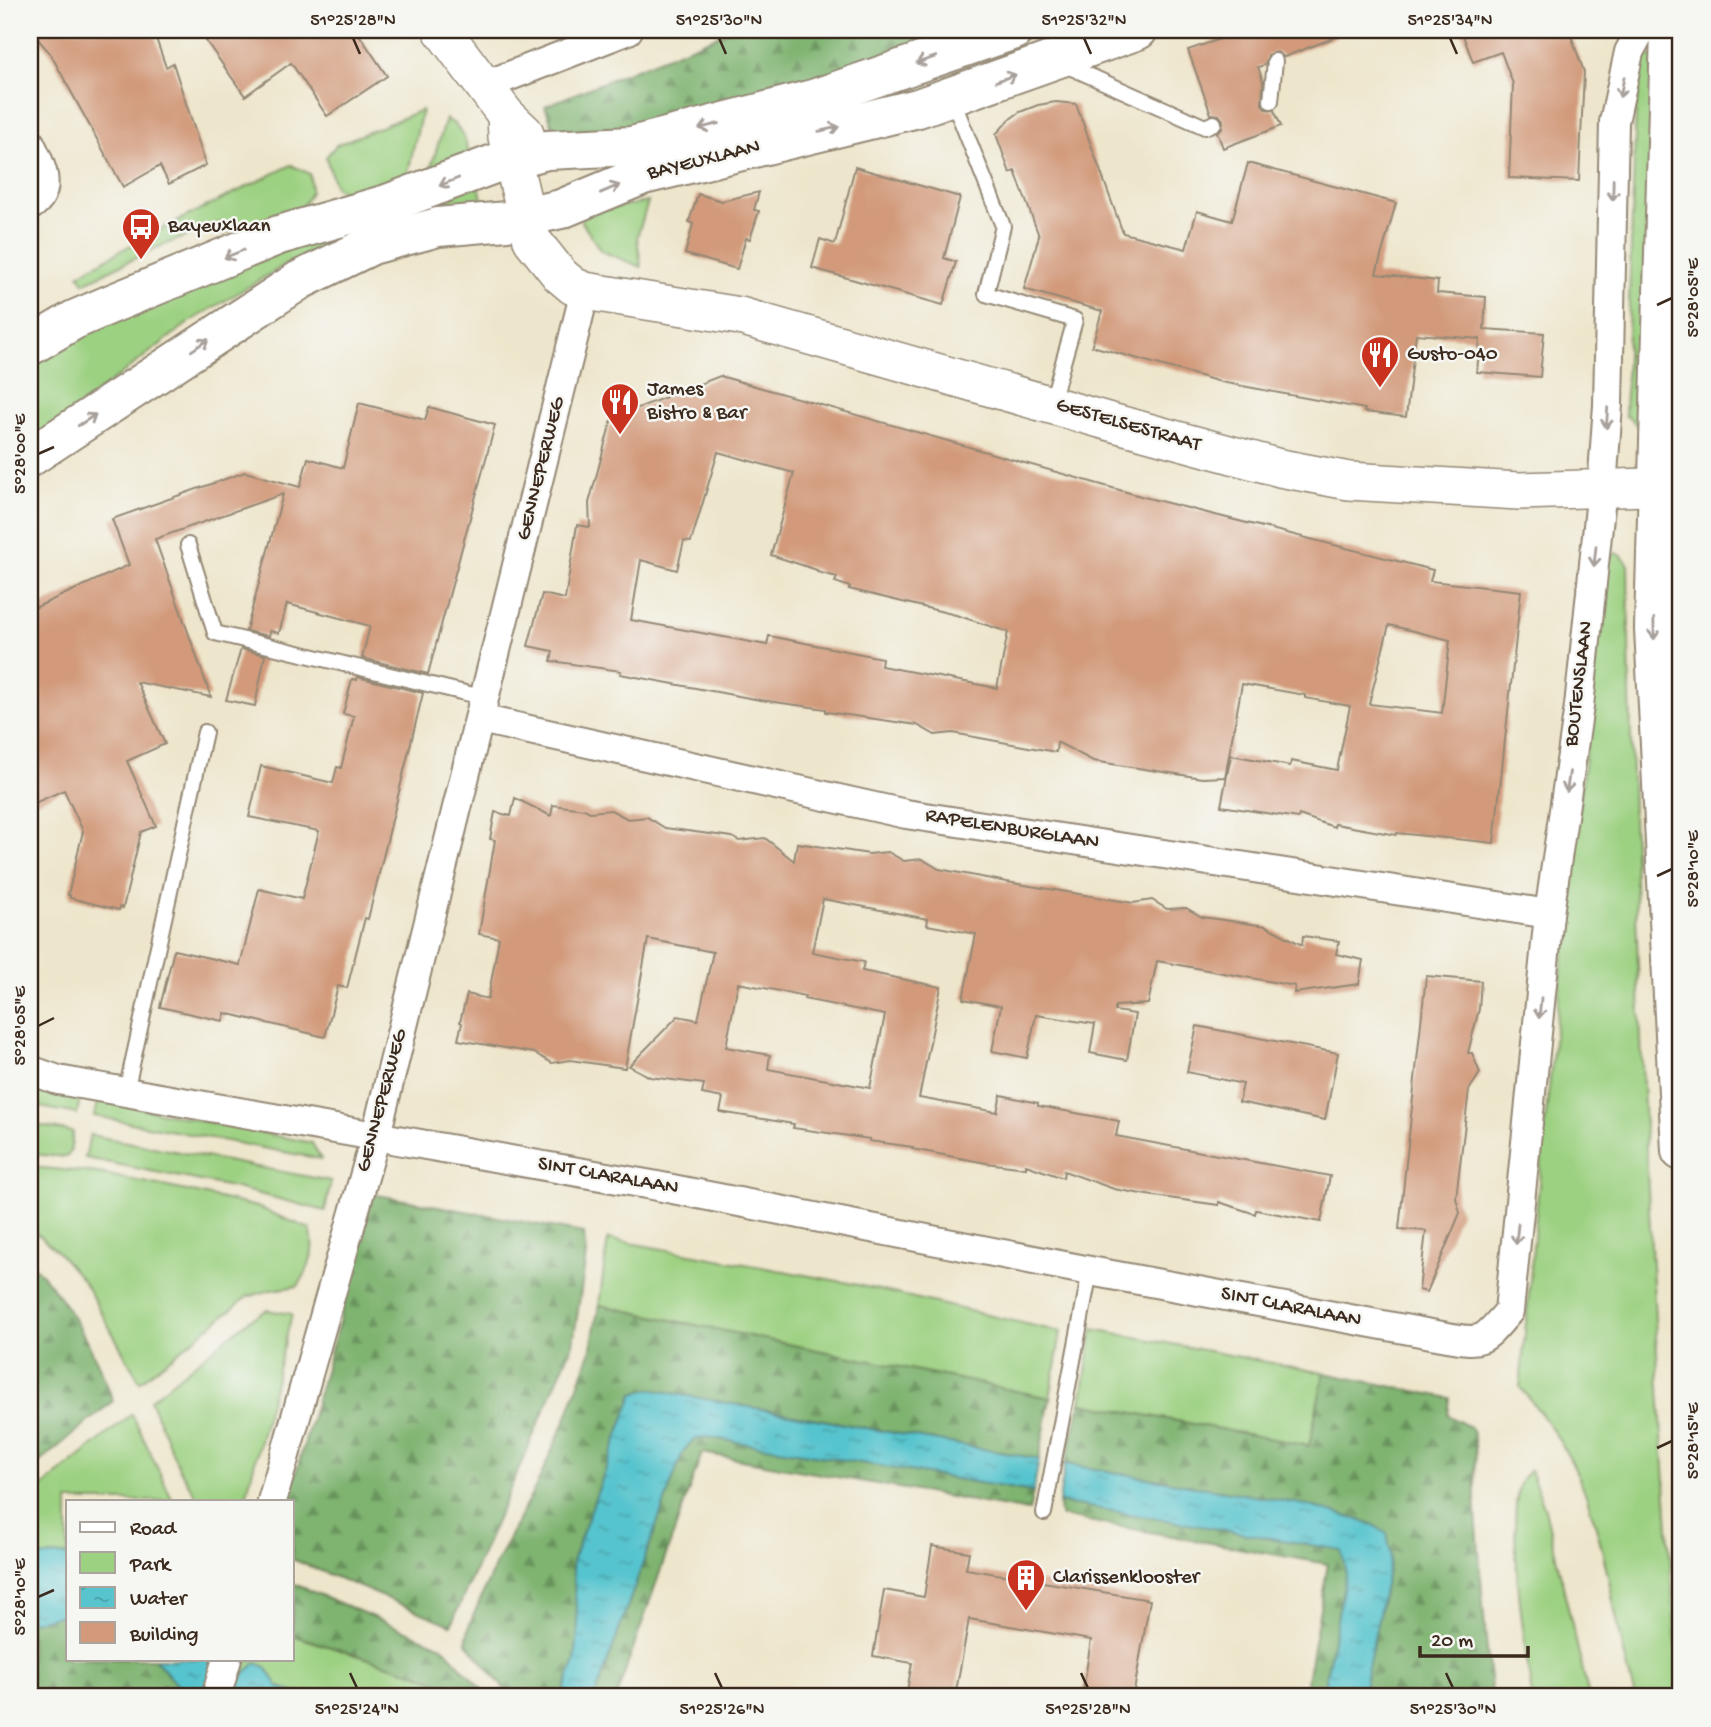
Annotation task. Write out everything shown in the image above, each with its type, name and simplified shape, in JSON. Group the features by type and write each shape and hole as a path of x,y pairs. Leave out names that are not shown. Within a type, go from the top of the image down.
{"main road":[{"name":"BAYEUXLAAN","path":"30,346 74,320 279,235 387,204 522,156 547,150 632,146 813,99 1014,30"},
{"name":"BAYEUXLAAN","path":"30,457 289,287 372,245 418,231 536,216 561,209 643,175 918,108 1138,30"},
{"path":"1670,30 1663,238 1670,487 1654,629 1681,1151"}],"street":[{"path":"442,30 506,115 525,133 522,156 536,216 532,240 566,281 585,291"},
{"path":"484,86 628,30"},
{"name":"BOUTENSLAAN","path":"1490,1333 1509,1311 1549,914 1579,706 1602,488 1608,405 1614,122 1629,52 1641,30"},
{"path":"30,143 42,166 45,184 36,202 30,206"},
{"name":"GESTELSESTRAAT","path":"585,291 740,316 1280,468 1349,481 1519,491 1670,487"},
{"name":"GENNEPERWEG","path":"272,1500 376,1135 585,291"},
{"name":"RAPELENBURGLAAN","path":"483,708 906,814 1549,914"},
{"name":"SINT CLARALAAN","path":"30,1070 58,1080 652,1185 1475,1342 1490,1333"},
{"path":"216,1697 227,1660"}],"lane":[{"path":"1055,61 1205,127 1214,123"},
{"path":"1271,101 1275,61"},
{"path":"952,96 1003,226 985,294 1075,320 1051,405"},
{"path":"188,545 215,633 483,708"},
{"path":"126,1092 205,732"},
{"path":"1044,1513 1090,1270"}],"green space":[{"path":"732,30 975,30 634,134 558,140 545,106"},
{"path":"1644,54 1654,57 1640,427 1625,415 1636,107"},
{"path":"422,110 405,186 350,196 335,187 326,157 336,145"},
{"path":"446,119 460,131 470,158 427,180"},
{"path":"291,165 310,174 311,192 301,209 223,234 219,223 156,248 84,283 79,274 149,235"},
{"path":"478,180 484,209 341,240 290,262 191,321 30,443 30,367 81,333 164,294"},
{"path":"648,202 637,237 641,267 601,251 581,221 584,212"},
{"path":"1616,553 1622,556 1628,565 1634,848 1645,1132 1680,1697 1635,1697 1606,1565 1583,1487 1555,1434 1520,1387 1542,1152 1597,644 1608,559"},
{"path":"30,1084 78,1096 80,1099 77,1114 30,1105"},
{"path":"99,1100 312,1143 321,1159 94,1116"},
{"path":"30,1124 73,1132 67,1157 30,1154"},
{"path":"90,1135 331,1181 325,1211 236,1188 85,1158"},
{"path":"30,1167 98,1173 257,1207 310,1229 312,1251 309,1266 298,1286 247,1297 140,1382 84,1282 56,1250 36,1233 30,1214"},
{"path":"372,1194 584,1233 586,1256 573,1344 451,1625 294,1560 294,1500 288,1500 361,1245"},
{"path":"608,1239 849,1283 1061,1332 1050,1398 599,1305"},
{"path":"30,1262 56,1292 79,1327 113,1401 30,1470"},
{"path":"599,1305 1050,1398 1039,1459 649,1389 633,1394 572,1562 578,1630 575,1661 561,1697 511,1697 466,1642 470,1623 567,1416 590,1353"},
{"path":"267,1310 292,1314 245,1500 198,1500 179,1468 150,1400 248,1321"},
{"path":"1093,1329 1324,1373 1310,1446 1081,1403"},
{"path":"1324,1373 1450,1398 1448,1415 1471,1428 1475,1444 1475,1498 1492,1697 1362,1697 1391,1555 1372,1524 1307,1505 1065,1464 1081,1403 1309,1446"},
{"path":"132,1414 173,1500 66,1500 66,1555 30,1557 30,1497"},
{"path":"707,1437 1033,1492 1029,1511 702,1453 616,1697 595,1697 682,1454 692,1442"},
{"path":"1530,1470 1545,1509 1589,1697 1532,1697 1518,1583 1515,1519 1517,1494 1523,1478"},
{"path":"1059,1502 1342,1550 1346,1574 1322,1697 1304,1697 1328,1564 1060,1516"},
{"path":"294,1584 442,1646 489,1697 466,1697 421,1675 294,1636"},
{"path":"66,1614 66,1660 156,1660 184,1693 183,1697 30,1697 30,1622"},
{"path":"294,1636 421,1675 466,1697 343,1697 321,1692 294,1693 278,1686 266,1667 243,1675 246,1660 294,1660"}],"water":[{"path":"649,1389 1039,1459 1033,1492 707,1437 695,1440 682,1454 595,1697 561,1697 575,1661 578,1630 572,1562 633,1394"},
{"path":"1065,1464 1307,1505 1372,1524 1387,1534 1391,1555 1362,1697 1322,1697 1346,1574 1341,1550 1059,1502"},
{"path":"66,1555 66,1614 30,1622 30,1557"},
{"path":"156,1660 214,1660 243,1675 256,1663 266,1667 278,1686 294,1693 321,1692 343,1697 205,1697 184,1693"}],"building":[{"path":"30,30 153,30 166,67 173,63 206,165 169,184 160,166 123,187 50,53"},
{"path":"223,30 356,30 387,76 327,116 291,63 245,96 206,41"},
{"path":"1246,30 1349,32 1284,57 1277,52 1268,55 1265,65 1258,67 1263,81 1262,104 1266,109 1274,110 1281,126 1223,148 1217,132 1222,128 1223,120 1219,115 1211,114 1188,50"},
{"path":"1461,30 1569,30 1584,72 1579,181 1509,178 1513,84 1501,52 1473,62"},
{"path":"1056,102 1076,104 1123,233 1186,249 1197,211 1232,221 1248,163 1396,203 1376,274 1438,281 1437,293 1486,297 1484,329 1544,333 1540,377 1477,372 1480,339 1416,334 1406,417 1364,412 1365,409 1221,382 1092,346 1102,311 1024,289 1039,236 1015,171 1010,173 996,134 1020,112"},
{"path":"855,167 960,197 944,258 956,262 943,305 812,268 820,239 835,244"},
{"path":"759,192 754,210 759,211 750,239 746,238 737,269 685,254 693,224 689,222 698,194 722,201"},
{"path":"720,376 1144,497 1433,570 1430,581 1521,591 1494,843 1396,835 1335,824 1334,827 1299,815 1298,818 1221,806 1231,755 1290,766 1291,761 1337,770 1350,706 1305,698 1305,695 1242,684 1225,777 1202,778 1093,761 1057,742 1056,752 953,733 935,735 917,725 826,712 826,709 760,700 620,674 621,671 551,661 553,651 528,646 542,594 565,599 577,525 590,527 589,503 612,418","holes":["718,452 794,473 771,555 837,577 835,582 850,587 849,589 956,615 1008,632 997,688 881,666 882,658 769,636 767,645 631,620 641,560 677,570 684,541 691,542","1389,625 1450,640 1442,713 1369,704"]},
{"path":"359,403 425,420 429,407 495,425 428,674 362,658 370,626 287,604 279,633 270,631 269,636 246,631 283,494 155,539 211,697 137,682 165,744 127,761 156,826 141,832 123,908 120,907 119,910 70,898 68,895 83,831 64,790 30,805 30,610 129,565 112,519 245,472 300,487 308,458 343,468"},
{"path":"241,649 265,655 255,706 226,700"},
{"path":"357,677 423,693 368,919 365,918 347,988 338,986 325,1037 225,1013 223,1021 160,1007 174,950 240,965 259,889 302,899 319,831 249,817 261,766 333,783 337,767 341,768 354,716 343,714 352,679 357,680"},
{"path":"515,798 551,816 553,805 590,812 611,810 628,819 647,817 665,828 732,837 739,841 765,838 794,861 797,843 869,854 888,852 904,861 922,859 939,869 1007,882 1133,903 1152,900 1167,909 1186,908 1202,917 1266,926 1302,945 1303,936 1339,941 1336,954 1363,960 1359,984 1294,993 1295,986 1157,961 1148,1004 1115,1006 1115,1011 1135,1014 1127,1060 1090,1053 1095,1024 1036,1015 1027,1058 992,1051 1001,1006 963,999 976,934 927,925 928,919 823,899 812,952 864,962 862,971 941,987 919,1098 997,1112 1001,1095 1038,1103 1038,1106 1119,1121 1116,1136 1330,1176 1321,1222 1256,1210 1255,1214 1219,1202 1219,1205 1114,1189 1064,1171 1063,1178 1026,1165 1026,1168 986,1163 912,1149 913,1147 869,1141 870,1139 793,1128 794,1124 720,1112 723,1098 702,1094 704,1084 650,1077 629,1066 678,1016 698,1020 713,952 648,939 625,1068 570,1060 552,1063 534,1053 458,1040 467,994 488,999 499,938 479,934 495,840 490,839 495,812 511,816","holes":["738,983 805,996 804,999 885,1015 870,1088 768,1069 770,1055 726,1047"]},
{"path":"1426,976 1481,981 1479,1009 1468,1053 1472,1053 1480,1073 1469,1090 1456,1198 1460,1213 1427,1292 1419,1290 1426,1231 1399,1229"},
{"path":"1197,1026 1338,1053 1325,1120 1239,1102 1243,1084 1187,1072"},
{"name":"Clarissenklooster","path":"932,1546 969,1552 966,1569 1150,1600 1133,1697 1082,1697 1091,1640 969,1619 955,1697 906,1697 912,1663 873,1656 884,1590 924,1597"}],"place":[{"name":"Bayeuxlaan","path":"141,261"},
{"name":"Gusto-040","path":"1380,389"},
{"name":"James Bistro & Bar","path":"620,436"},
{"name":"Clarissenklooster","path":"1026,1612"}]}
